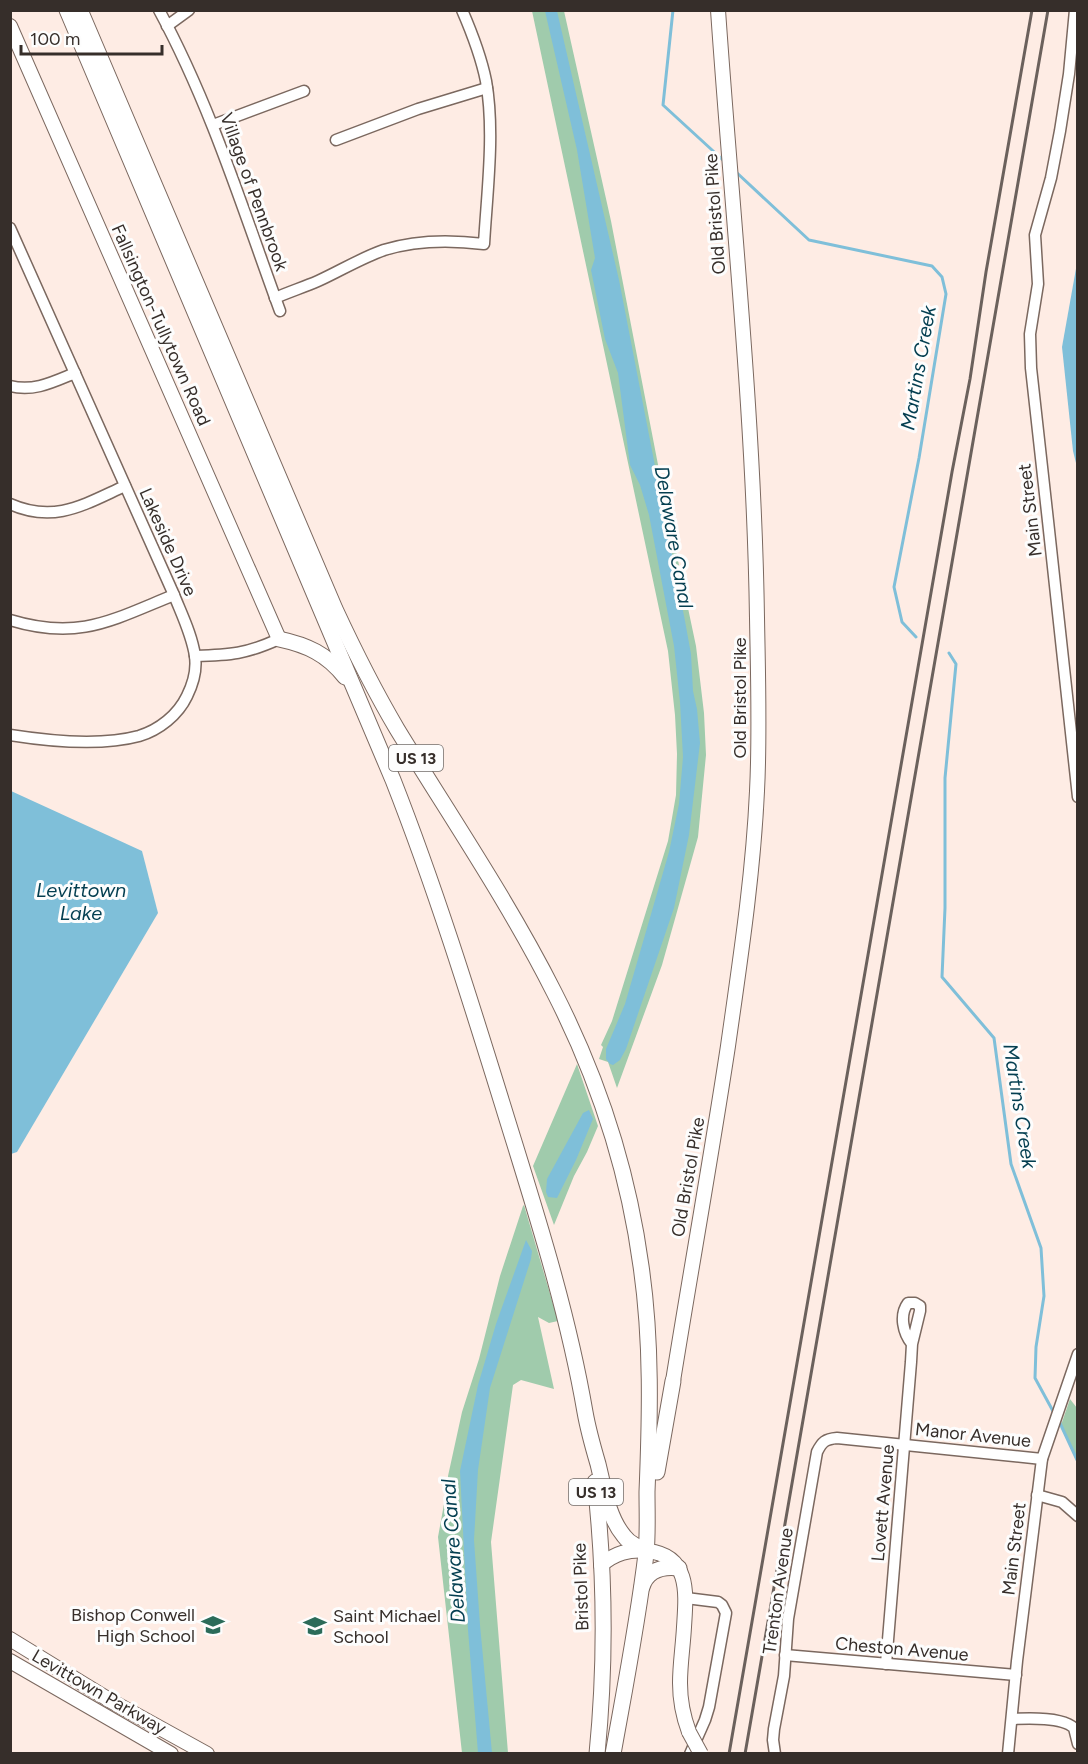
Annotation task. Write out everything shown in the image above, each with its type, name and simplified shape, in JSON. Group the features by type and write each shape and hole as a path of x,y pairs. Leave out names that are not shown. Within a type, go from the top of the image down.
{"highway":[{"name":"US 13","path":"67,10 406,812 452,942 554,1272 571,1341 586,1420"},
{"name":"US 13","path":"81,10 347,635 397,728 536,957 594,1080 622,1168 641,1267 647,1330 650,1426 646,1550 633,1642 613,1754"},
{"path":"279,639 302,644 324,655 356,692"},
{"path":"647,1525 673,1381"},
{"path":"586,1420 615,1522 627,1540 646,1550"},
{"name":"Bristol Pike","path":"586,1420 597,1502 603,1607 602,1692 597,1754"},
{"path":"641,1589 644,1581 655,1571 669,1566 679,1568"}],"main road":[{"name":"Old Bristol Pike","path":"673,1381 712,1148 746,918 757,794 759,720 752,461 718,10"},
{"name":"Fallsington-Tullytown Road","path":"10,26 279,639"},
{"path":"601,1565 621,1552 646,1550 662,1554 679,1568 684,1581 686,1598 680,1682 681,1704 689,1732 701,1754"},
{"name":"Levittown Parkway","path":"14,1641 111,1701 207,1754"},
{"name":"Levittown Parkway","path":"10,1659 171,1754"}],"street":[{"name":"Village of Pennbrook","path":"159,10 213,125 275,297 319,281 385,250 421,243 484,244 489,128 487,88 479,54 462,10"},
{"path":"167,26 189,10"},
{"name":"Main Street","path":"1075,10 1069,74 1060,131 1035,235 1038,284 1030,334 1031,368 1077,797"},
{"path":"336,140 418,109 487,88"},
{"path":"213,125 304,91"},
{"name":"Lakeside Drive","path":"10,228 174,595 195,656 193,682 185,701 171,718 149,732 120,739 89,741 10,735"},
{"path":"275,297 280,311"},
{"path":"10,386 27,389 39,387 75,374"},
{"path":"10,504 38,513 60,513 75,509 125,486"},
{"path":"10,620 43,628 96,626 174,595"},
{"path":"195,656 225,656 243,653 279,639"},
{"name":"Lovett Avenue","path":"886,1664 912,1344"},
{"name":"Main Street","path":"1008,1754 1042,1459 1077,1354"},
{"name":"Manor Avenue","path":"829,1438 1042,1459"},
{"name":"Trenton Avenue","path":"775,1754 774,1729 784,1676 788,1619 817,1452 821,1443 829,1438"},
{"path":"1037,1495 1062,1503 1077,1516"},
{"path":"686,1598 718,1602 726,1613 709,1707 690,1754"},
{"path":"10,1659 14,1641"},
{"name":"Cheston Avenue","path":"786,1655 1016,1676"},
{"path":"1012,1719 1054,1720 1066,1723 1074,1728 1077,1754"}],"green space":[{"path":"532,11 564,11 611,221 696,646 704,713 706,755 698,837 662,965 617,1088 608,1062 599,1059 603,1047 601,1045 612,1021 668,841 676,795 675,715 668,651"},
{"path":"577,1064 598,1126 554,1225 533,1166"},
{"path":"524,1205 558,1321 549,1323 538,1317 554,1389 521,1380 513,1385 491,1542 508,1753 462,1753 438,1537 462,1412 479,1359 500,1276"},
{"path":"1070,1399 1077,1408 1077,1462 1061,1425"}],"water":[{"path":"545,11 557,11 619,280 691,654 700,743 689,835 674,908 626,1049 620,1060 613,1065 606,1059 606,1049 625,1004 669,852 679,804 683,757 680,702 674,646 649,515 640,485 630,465 618,373 605,339 591,270 595,258 577,150"},
{"path":"1077,263 1078,467 1073,451 1062,347"},
{"name":"Levittown Lake","path":"11,791 142,851 158,913 17,1152 11,1154"},
{"path":"589,1110 593,1119 576,1160 557,1198 548,1197 547,1179 583,1113"},
{"path":"526,1240 532,1251 531,1259 490,1388 478,1470 474,1540 492,1753 478,1753 468,1630 460,1471 478,1385 496,1324"}],"waterway":[{"name":"Martins Creek","path":"673,10 663,105 724,161"},
{"name":"Martins Creek","path":"736,172 809,240 932,266 942,277 946,294 919,458 894,587 902,622 916,637"},
{"name":"Martins Creek","path":"949,653 956,664 945,778 945,908 942,977 994,1038 1011,1164 1041,1248 1044,1296 1036,1347 1035,1378 1054,1413"},
{"name":"Martins Creek","path":"1059,1421 1078,1462"}],"railway":[{"path":"729,1754 970,379 986,272 1032,10"},
{"path":"745,1754 1048,10"}],"place":[{"name":"Bishop Conwell High School","path":"213,1625"},
{"name":"Saint Michael School","path":"315,1626"}],"water label":[{"name":"Delaware Canal","path":"674,537"},
{"name":"Delaware Canal","path":"453,1551"}]}
